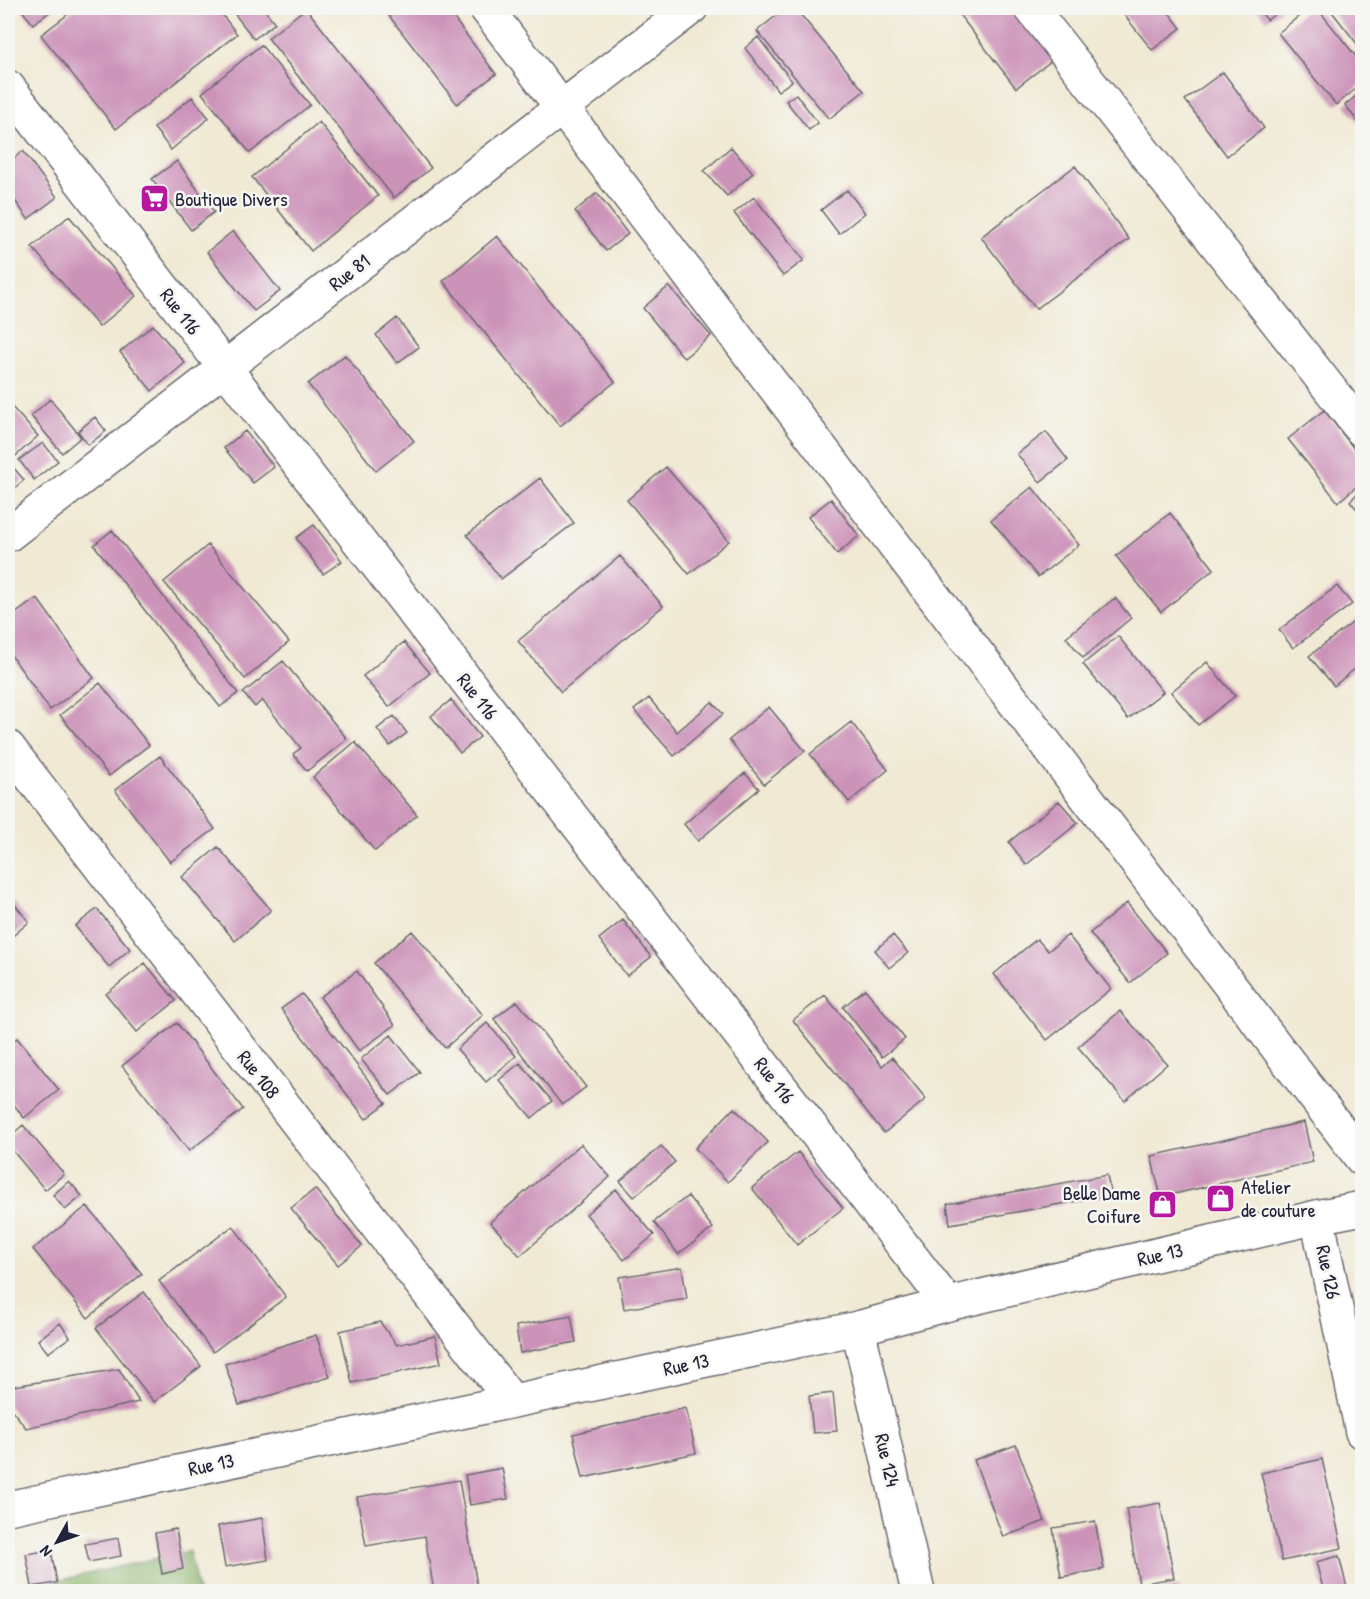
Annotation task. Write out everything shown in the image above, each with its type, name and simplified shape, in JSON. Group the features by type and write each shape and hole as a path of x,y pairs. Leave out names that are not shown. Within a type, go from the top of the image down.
{"street":[{"path":"486,8 1362,1159"},
{"name":"Rue 81","path":"8,536 691,8"},
{"path":"1031,8 1362,430"},
{"name":"Rue 116","path":"8,87 948,1304"},
{"name":"Rue 108","path":"8,747 511,1400"},
{"name":"Rue 13","path":"10,1502 858,1328 948,1304 1362,1208"},
{"name":"Rue 126","path":"1317,1217 1362,1432"},
{"name":"Rue 124","path":"858,1328 918,1592"}],"green space":[{"path":"189,1551 198,1591 8,1592"}],"building":[{"path":"20,8 55,8 33,24"},
{"path":"76,8 217,8 237,34 116,129 41,35"},
{"path":"230,8 263,8 275,23 254,39"},
{"path":"306,8 431,168 394,198 268,38"},
{"path":"383,8 446,8 496,74 457,104"},
{"path":"786,8 795,8 864,91 829,119 757,31"},
{"path":"954,8 1024,8 1060,54 1016,88"},
{"path":"1125,8 1169,8 1167,10 1181,28 1152,50 1121,11"},
{"path":"1257,8 1283,8 1267,20"},
{"path":"1309,8 1317,8 1362,64 1362,84 1336,105 1278,33"},
{"path":"1329,8 1362,8 1362,50"},
{"path":"758,37 792,81 778,91 745,48"},
{"path":"261,45 310,105 250,153 202,93"},
{"path":"1223,72 1264,128 1227,156 1185,100"},
{"path":"1362,91 1362,127 1345,105"},
{"path":"796,94 818,123 809,130 786,101"},
{"path":"192,97 209,118 171,150 154,128"},
{"path":"319,122 378,196 311,251 252,177"},
{"path":"731,147 753,173 727,196 704,171"},
{"path":"23,151 57,197 28,219 8,191 8,163"},
{"path":"177,161 214,212 191,230 152,179"},
{"path":"1075,166 1129,239 1036,309 981,237"},
{"path":"847,190 865,213 839,234 821,210"},
{"path":"597,193 628,234 606,251 575,211"},
{"path":"754,197 804,260 783,276 734,213"},
{"path":"69,216 136,296 99,327 32,247"},
{"path":"233,231 280,291 254,311 207,252"},
{"path":"497,236 615,382 560,426 443,281"},
{"path":"669,286 711,336 684,358 643,308"},
{"path":"397,318 419,347 397,363 376,335"},
{"path":"153,325 185,363 152,391 120,352"},
{"path":"345,355 414,441 376,471 308,384"},
{"path":"50,399 81,437 62,453 31,416"},
{"path":"10,405 38,436 8,463 8,407"},
{"path":"1324,410 1362,459 1362,482 1338,502 1288,439"},
{"path":"95,417 106,431 88,445 78,431"},
{"path":"245,431 274,467 253,483 224,448"},
{"path":"1046,432 1068,460 1040,482 1017,454"},
{"path":"43,443 58,461 34,480 19,460"},
{"path":"12,466 24,480 8,494 8,470"},
{"path":"666,467 729,541 689,574 627,500"},
{"path":"540,478 574,523 501,579 467,535"},
{"path":"1032,487 1079,545 1038,577 991,520"},
{"path":"1362,489 1362,515 1350,501"},
{"path":"831,499 859,536 837,554 808,517"},
{"path":"1170,513 1214,569 1161,612 1116,556"},
{"path":"314,525 342,561 323,574 296,538"},
{"path":"112,530 238,693 220,707 94,545"},
{"path":"208,545 289,642 245,679 164,582"},
{"path":"620,556 663,606 561,692 518,641"},
{"path":"1337,586 1352,604 1293,648 1279,630"},
{"path":"37,598 94,678 50,710 8,651 8,619"},
{"path":"1115,598 1131,618 1083,658 1066,637"},
{"path":"1356,620 1362,628 1362,663 1334,686 1309,656"},
{"path":"1118,636 1163,692 1128,719 1083,664"},
{"path":"404,642 430,673 389,707 363,676"},
{"path":"283,661 347,739 307,771 293,754 301,748 262,700 255,707 243,693"},
{"path":"1207,662 1235,696 1198,725 1171,692"},
{"path":"100,683 149,745 109,776 60,715"},
{"path":"649,698 677,732 712,702 723,714 674,756 634,710"},
{"path":"451,700 480,737 460,753 431,716"},
{"path":"769,707 805,751 764,784 729,740"},
{"path":"394,716 407,733 390,746 377,729"},
{"path":"851,722 888,770 849,802 810,754"},
{"path":"355,742 417,815 375,851 313,777"},
{"path":"160,756 215,829 170,862 115,790"},
{"path":"745,773 759,789 698,841 684,824"},
{"path":"1059,801 1078,823 1026,865 1009,842"},
{"path":"218,847 271,910 235,941 182,877"},
{"path":"8,896 29,922 8,940"},
{"path":"1127,903 1167,953 1130,983 1090,933"},
{"path":"97,909 130,949 109,967 75,926"},
{"path":"623,920 651,957 627,976 599,939"},
{"path":"412,931 483,1015 445,1048 374,963"},
{"path":"893,935 908,953 889,968 875,950"},
{"path":"1068,935 1111,989 1047,1040 994,974 1037,939 1048,951"},
{"path":"145,963 176,1001 137,1032 106,994"},
{"path":"357,971 395,1025 359,1051 320,997"},
{"path":"865,989 905,1039 882,1057 843,1007"},
{"path":"302,994 386,1103 366,1119 281,1009"},
{"path":"825,995 882,1066 892,1057 926,1099 884,1133 793,1020"},
{"path":"517,1001 586,1087 562,1105 494,1019"},
{"path":"1120,1011 1167,1064 1125,1101 1078,1047"},
{"path":"177,1023 243,1109 189,1151 122,1066"},
{"path":"487,1023 516,1056 486,1082 457,1049"},
{"path":"391,1035 420,1072 390,1095 361,1059"},
{"path":"17,1038 59,1090 24,1118 8,1097 8,1045"},
{"path":"520,1063 552,1101 532,1118 499,1080"},
{"path":"734,1108 768,1142 728,1182 695,1148"},
{"path":"1304,1122 1313,1162 1161,1197 1151,1156"},
{"path":"23,1125 64,1174 45,1190 8,1145 8,1138"},
{"path":"581,1144 610,1177 520,1256 490,1222"},
{"path":"661,1146 675,1162 634,1197 620,1181"},
{"path":"798,1152 843,1208 797,1245 752,1188"},
{"path":"1107,1175 1111,1195 950,1224 947,1204"},
{"path":"69,1181 82,1196 65,1210 53,1195"},
{"path":"315,1189 362,1246 338,1265 291,1208"},
{"path":"616,1189 654,1235 624,1260 586,1214"},
{"path":"688,1196 713,1228 678,1254 654,1222"},
{"path":"87,1206 142,1274 88,1318 33,1249"},
{"path":"233,1226 286,1297 213,1352 159,1281"},
{"path":"682,1267 687,1299 624,1309 619,1277"},
{"path":"144,1292 201,1366 154,1402 96,1328"},
{"path":"571,1316 576,1342 520,1353 516,1326"},
{"path":"380,1322 397,1345 435,1336 441,1363 352,1383 340,1331"},
{"path":"60,1323 70,1337 48,1353 38,1340"},
{"path":"316,1335 330,1377 239,1405 225,1364"},
{"path":"119,1369 139,1402 26,1428 8,1405 8,1387"},
{"path":"833,1393 837,1431 813,1433 809,1396"},
{"path":"686,1408 696,1453 583,1478 573,1434"},
{"path":"1016,1445 1045,1521 1003,1537 974,1460"},
{"path":"1322,1459 1342,1548 1282,1561 1261,1473"},
{"path":"502,1468 508,1499 470,1505 465,1475"},
{"path":"459,1480 477,1585 434,1592 425,1536 366,1546 357,1497"},
{"path":"1160,1503 1174,1578 1139,1584 1126,1509"},
{"path":"262,1518 268,1560 225,1567 218,1526"},
{"path":"1095,1521 1104,1569 1061,1577 1053,1528"},
{"path":"176,1529 183,1569 162,1574 155,1533"},
{"path":"118,1538 121,1556 89,1562 85,1544"},
{"path":"51,1550 57,1583 32,1587 26,1554"},
{"path":"1339,1556 1348,1592 1324,1592 1316,1562"},
{"path":"1031,1587 1032,1592 1012,1592 1012,1590"},
{"path":"1179,1587 1180,1592 1157,1592 1157,1590"}],"place":[{"name":"Boutique Divers","path":"154,198"},
{"name":"Atelier de couture","path":"1220,1198"},
{"name":"Belle Dame Coifure","path":"1162,1204"}]}
